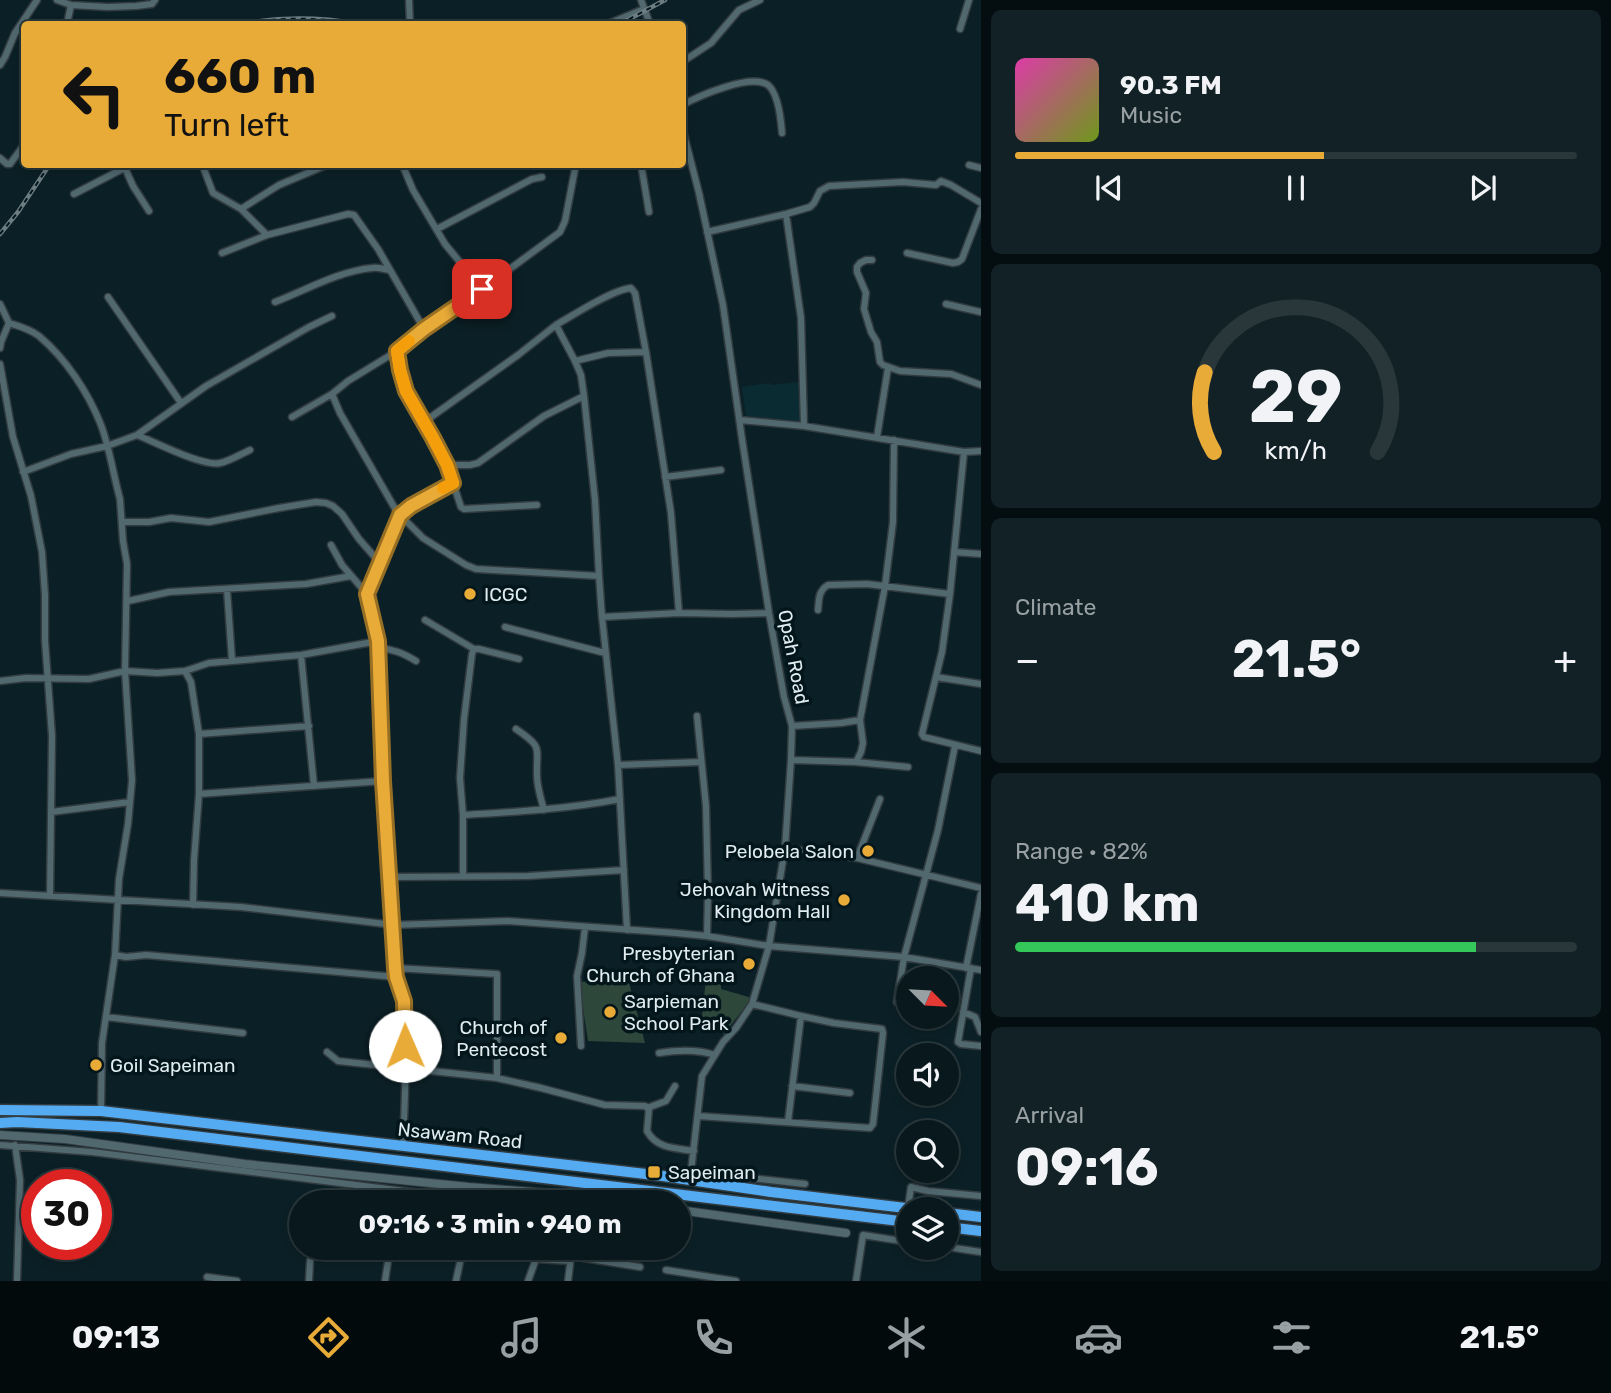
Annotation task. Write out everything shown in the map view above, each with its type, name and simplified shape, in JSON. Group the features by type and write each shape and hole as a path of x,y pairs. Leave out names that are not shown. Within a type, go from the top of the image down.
{"highway":[{"name":"Nsawam Road","path":"0,1110 101,1111 663,1176 690,1176 771,1192 896,1207"},
{"name":"Nsawam Road","path":"0,1123 120,1127 896,1221"},
{"path":"959,1214 981,1217"},
{"path":"959,1228 981,1231"}],"main road":[{"path":"0,1135 65,1139 245,1164 498,1190"},
{"path":"691,1212 846,1233"}],"street":[{"path":"23,21 37,0"},
{"path":"57,0 71,5 136,6 152,4 155,0"},
{"path":"409,0 410,21"},
{"path":"641,0 649,21"},
{"path":"686,59 711,43 740,10 760,0"},
{"path":"960,29 969,0"},
{"path":"68,21 71,5"},
{"path":"615,21 644,9"},
{"path":"0,65 21,24"},
{"path":"686,103 719,89 753,81 765,83 774,94 782,133"},
{"path":"0,158 10,164 21,149"},
{"name":"Opah Road","path":"686,154 723,305 769,613 792,726 785,848 769,946 752,1004 723,1042 702,1076 690,1176"},
{"path":"969,164 981,168"},
{"path":"74,194 124,168"},
{"path":"128,168 133,186 149,211"},
{"path":"204,168 214,193 241,209 267,235"},
{"path":"241,209 279,186 320,168"},
{"path":"404,168 445,244 482,289"},
{"path":"292,417 397,351 559,232 563,228 575,168"},
{"path":"642,168 649,212"},
{"path":"438,229 532,179 542,177"},
{"path":"707,232 810,206 820,191 828,186 904,182 936,185 941,181 981,203"},
{"path":"907,253 958,262 981,209"},
{"path":"222,253 267,235 348,214 354,215 366,230 424,329"},
{"path":"786,214 801,318 804,426"},
{"path":"872,260 860,263 857,272 866,293 864,309 877,342 880,362 888,368 900,371 951,374 981,385"},
{"path":"275,302 356,271 375,267 389,270"},
{"path":"424,422 556,325 590,305 631,288 635,293 646,352 671,513 679,613"},
{"path":"108,297 181,403"},
{"path":"0,304 9,323 38,335 77,380 101,426 120,499 127,565 125,671 132,780 119,878 115,955 102,1043 101,1111"},
{"path":"946,304 981,312"},
{"path":"23,472 71,454 107,446 137,435 181,403 332,316"},
{"path":"0,348 9,323"},
{"path":"556,325 581,375 584,396 595,500 605,653 618,765 627,930"},
{"path":"397,351 406,391 447,465 461,507 537,505"},
{"path":"575,361 608,353 646,352"},
{"path":"0,364 13,437 31,496 42,552 52,736 50,896"},
{"path":"877,437 888,368"},
{"path":"332,394 400,515 423,538 476,569 599,576"},
{"path":"447,465 478,463 544,416 584,396"},
{"path":"740,419 804,426 964,452 981,452"},
{"path":"137,435 197,460 212,463 220,463 250,450"},
{"path":"856,762 863,743 860,720 885,586 893,522 894,440"},
{"path":"964,452 950,594 936,677 922,734 924,737 955,746 981,751"},
{"path":"665,477 721,470"},
{"path":"367,594 400,515 453,483"},
{"path":"122,522 149,522 171,518 209,522 279,508 326,503 342,514 380,563"},
{"path":"331,545 342,565 367,594 378,644 383,781 395,968 404,1001 404,1146"},
{"path":"954,552 981,554"},
{"path":"128,601 169,592 306,584 351,576"},
{"path":"818,610 820,593 828,585 867,584 950,594"},
{"path":"227,590 232,660"},
{"path":"602,617 679,613 769,613"},
{"path":"425,620 474,649 519,659"},
{"path":"505,628 605,653"},
{"path":"0,681 26,678 89,680 125,671 186,671 209,663 301,655 378,644 416,661"},
{"path":"463,876 460,778 464,719 474,649"},
{"path":"301,655 314,786"},
{"path":"186,671 191,682 199,734 199,794 193,905"},
{"path":"936,677 981,684"},
{"path":"697,716 708,849 707,936"},
{"path":"792,726 860,720"},
{"path":"199,734 309,726"},
{"path":"516,729 531,740 538,750 537,780 544,810"},
{"path":"903,966 938,830 955,746"},
{"path":"791,760 856,762 908,768"},
{"path":"618,765 701,762"},
{"path":"199,794 383,781"},
{"path":"463,815 544,810 620,799"},
{"path":"857,858 880,800"},
{"path":"51,812 130,802"},
{"path":"785,848 857,858 981,888"},
{"path":"389,877 528,876 624,870"},
{"path":"0,893 241,907 394,925 508,921 707,936 769,946 904,957 981,970"},
{"path":"981,894 958,1042 981,1046"},
{"path":"581,1046 577,976 585,927"},
{"path":"115,955 126,957 146,954 396,977"},
{"path":"395,968 497,974 497,1078"},
{"path":"698,1116 866,1128 873,1124 882,1029 834,1023 752,1004"},
{"path":"963,1012 975,1017 981,1033"},
{"path":"788,1122 801,1016"},
{"path":"106,1017 243,1033"},
{"path":"659,1053 692,1050 715,1055"},
{"path":"327,1052 338,1061 497,1078 605,1105 647,1108 666,1101 675,1086"},
{"path":"792,1086 850,1093"},
{"path":"647,1108 647,1131 654,1141 661,1146 694,1151"},
{"path":"0,1145 92,1152 384,1190"},
{"path":"15,1145 20,1180 17,1281"},
{"path":"690,1176 805,1184"},
{"path":"911,1197 911,1187 981,1196"},
{"path":"846,1233 896,1239"},
{"path":"856,1281 863,1235"},
{"path":"959,1249 981,1252"},
{"path":"309,1281 310,1260"},
{"path":"385,1281 388,1260"},
{"path":"456,1281 460,1260"},
{"path":"528,1281 536,1260"},
{"path":"568,1281 570,1260"},
{"path":"600,1260 640,1267"},
{"path":"666,1270 736,1281"},
{"path":"207,1277 237,1281"}],"shaded area":[{"path":"799,382 800,423 746,416 742,387"}],"green space":[{"name":"Sarpieman School Park","path":"628,979 645,1043 588,1041 579,982"},
{"path":"706,979 721,981 721,989 752,998 724,1034 708,1024 701,1026"}],"railway":[{"path":"626,21 665,0"},
{"path":"263,21 336,21"},
{"path":"0,234 47,168"}],"slow traffic":[{"path":"409,341 397,351 400,370 406,391 447,465 453,483 443,488"}],"place":[{"name":"ICGC","path":"470,594"},
{"name":"Pelobela Salon","path":"868,851"},
{"name":"Jehovah Witness Kingdom Hall","path":"844,900"},
{"name":"Presbyterian Church of Ghana","path":"749,964"},
{"name":"Sarpieman School Park","path":"610,1012"},
{"name":"Church of Pentecost","path":"561,1038"},
{"name":"Goil Sapeiman","path":"96,1065"},
{"name":"Sapeiman","path":"654,1172"}],"route":[{"path":"405,1046 404,1001 395,968 383,781 378,641 367,594 400,515 453,483 447,465 406,391 397,351 444,314 482,289"}]}
